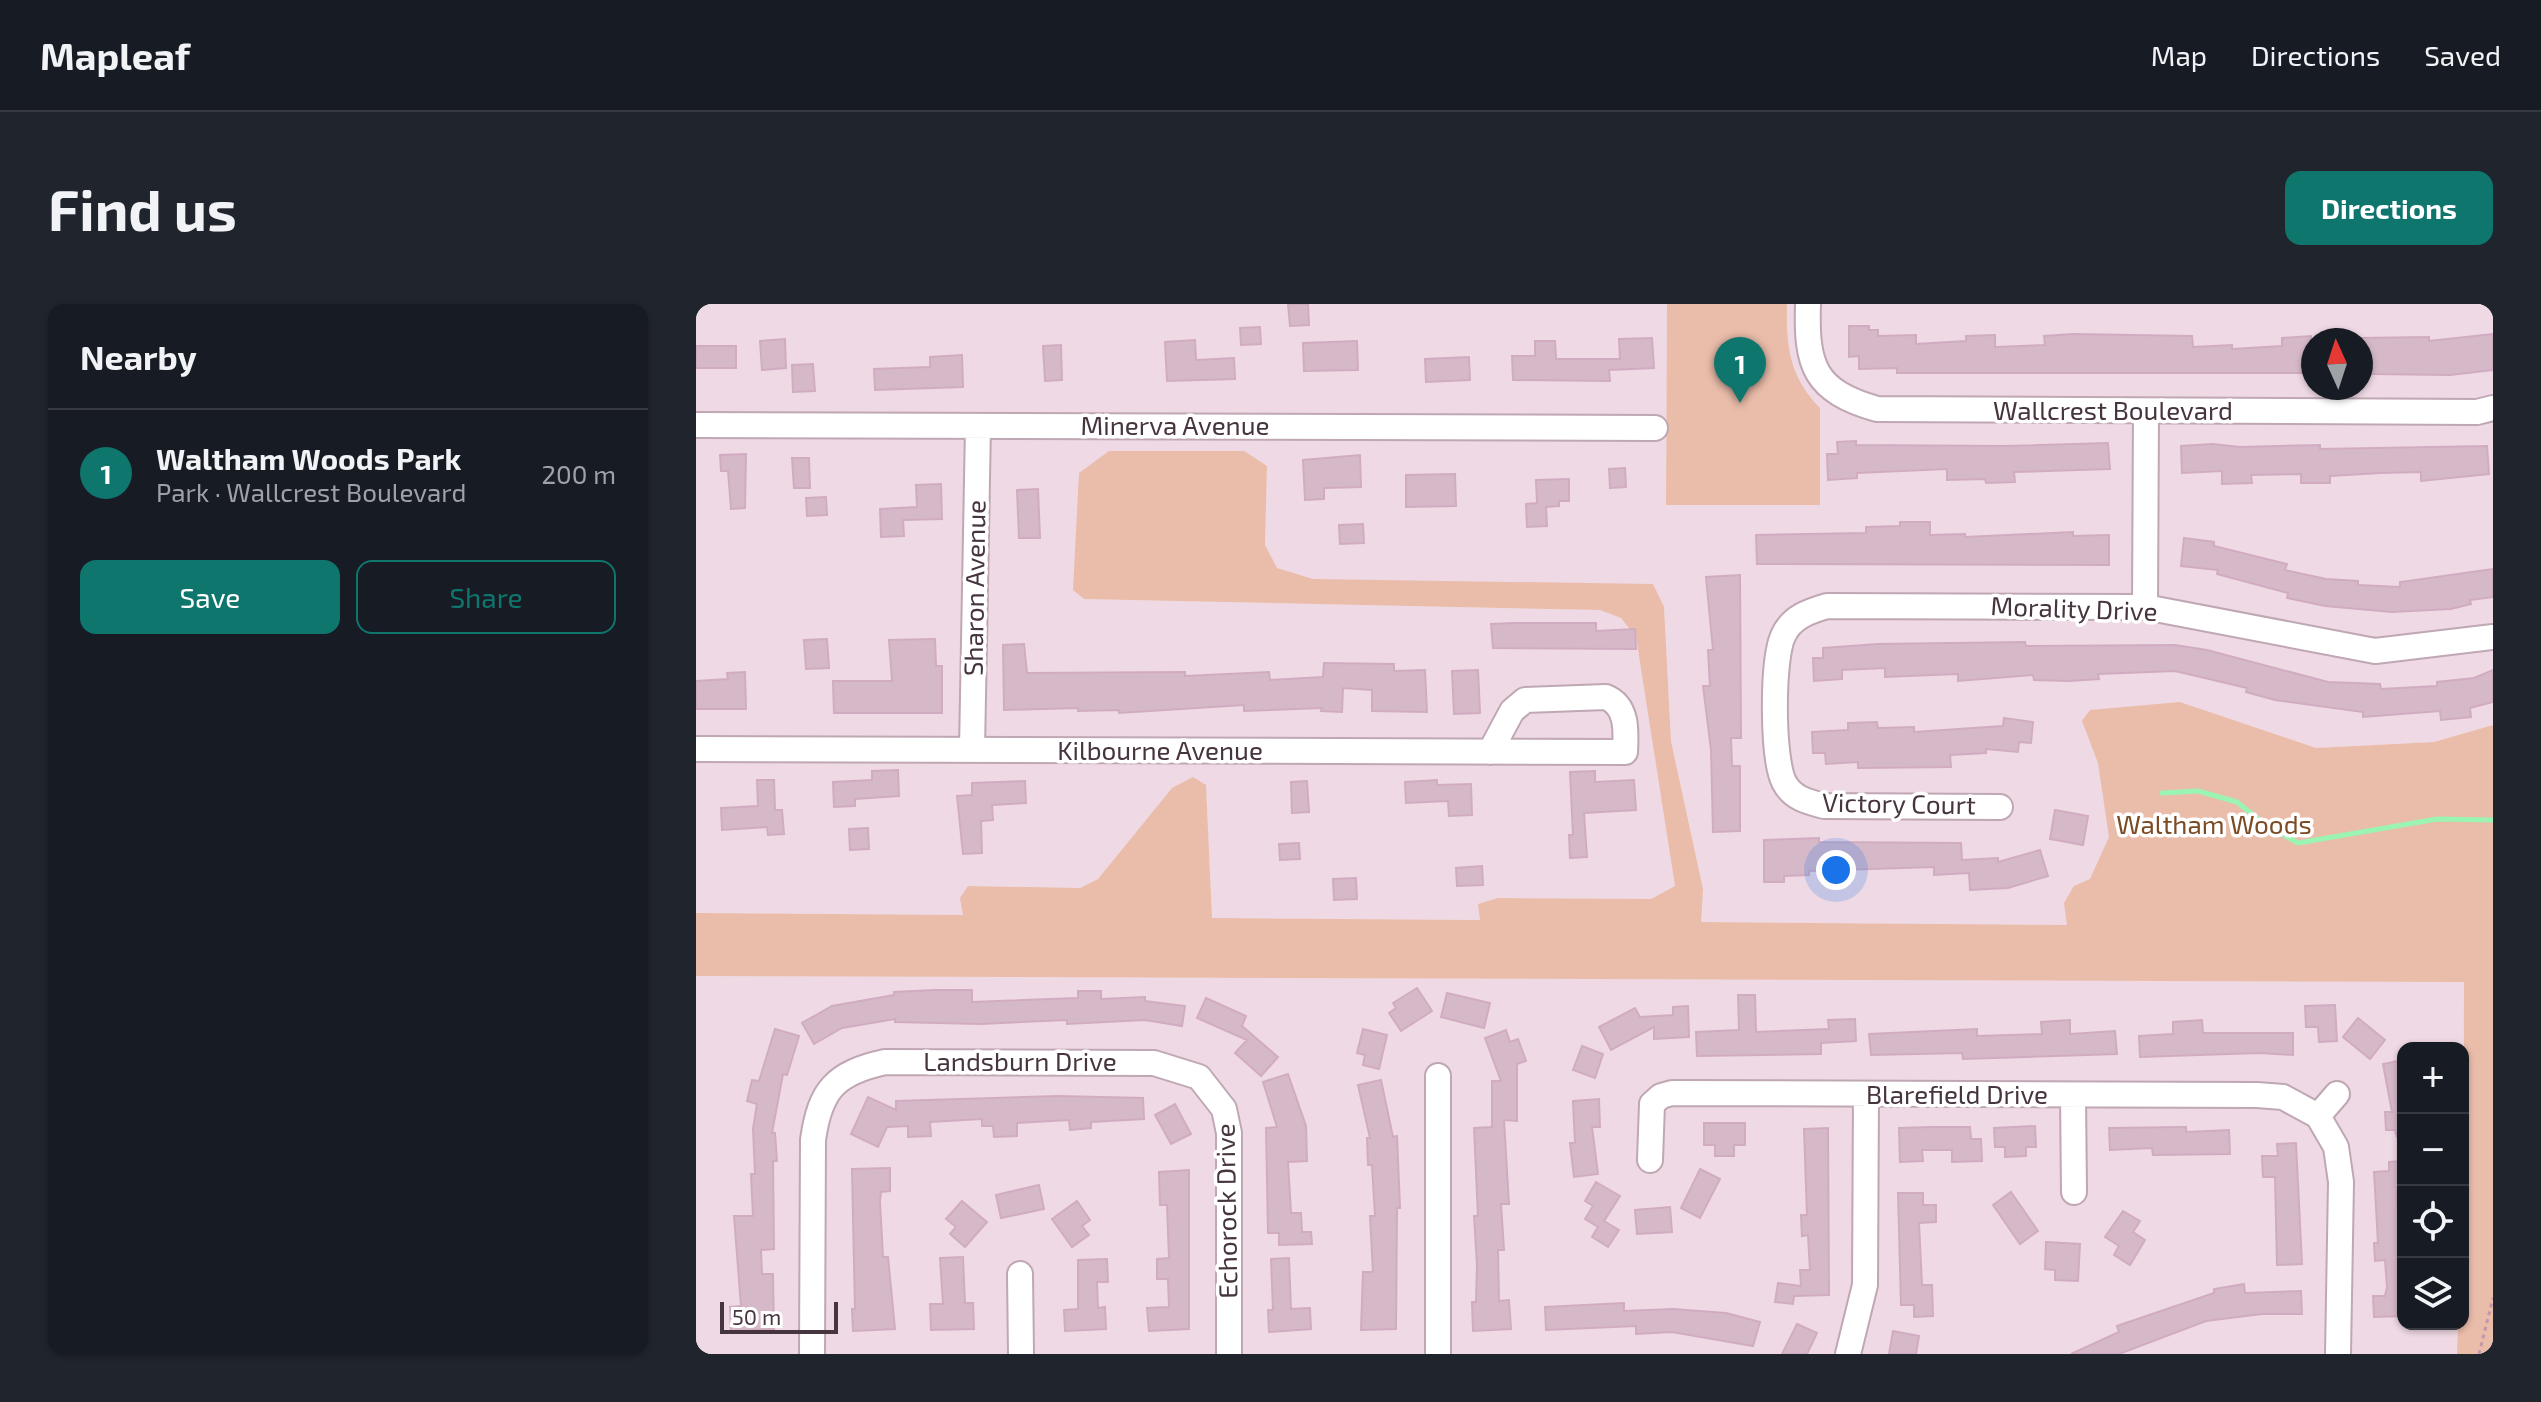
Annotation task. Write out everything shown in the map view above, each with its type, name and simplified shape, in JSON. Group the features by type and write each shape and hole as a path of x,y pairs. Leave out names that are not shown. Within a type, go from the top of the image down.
{"street":[{"name":"Wallcrest Boulevard","path":"1808,304 1807,340 1817,374 1842,399 1877,409 2477,412 2493,408"},
{"path":"2145,607 2146,412"},
{"name":"Minerva Avenue","path":"696,425 1655,428"},
{"name":"Sharon Avenue","path":"972,750 978,426"},
{"name":"Morality Drive","path":"1778,661 1783,634 1801,614 1827,606 2145,607 2375,651 2493,637"},
{"name":"Victory Court","path":"1778,661 1777,762 1784,784 1802,800 1824,806 2000,807"},
{"name":"Kilbourne Avenue","path":"696,749 1490,752 1625,752 1626,721 1613,700 1606,697 1525,700 1512,711 1490,752"},
{"name":"Landsburn Drive","path":"812,1354 813,1140 817,1112 842,1076 855,1069 885,1062 1063,1062 1154,1063 1199,1077"},
{"path":"1438,1076 1438,1354"},
{"name":"Echorock Drive","path":"1199,1077 1224,1109 1229,1133 1229,1354"},
{"path":"1848,1354 1865,1285 1866,1094"},
{"path":"2337,1094 2318,1116 2336,1147 2341,1182 2338,1354"},
{"path":"2073,1095 2074,1192"},
{"name":"Blarefield Drive","path":"1650,1160 1650,1115 1652,1104 1661,1096 2283,1097 2318,1116"},
{"path":"1020,1274 1021,1354"}],"path":[{"path":"2479,1354 2493,1298"}],"shaded area":[{"path":"696,304 1667,304 1666,505 1819,505 1810,397 1795,377 1787,350 1787,304 2493,304 2493,725 2434,742 2316,748 2180,702 2107,786 2109,837 2103,873 2068,925 1700,922 1703,888 1671,741 1664,607 1313,579 1276,568 1265,545 1267,466 1084,599 1600,610 1621,618 1636,637 1675,886 1651,899 1498,898 1480,920 1212,918 1206,786 1172,788 1098,879 1079,888 968,886 964,915 696,913"},
{"path":"696,976 2465,982 2464,1042 2397,1042 2397,1330 2458,1330 2457,1354 696,1354"}],"green space":[{"path":"1667,304 1787,304 1787,333 1792,360 1802,384 1820,408 1820,505 1666,505"},
{"name":"Waltham Woods","path":"1109,451 1244,451 1267,466 1265,545 1277,568 1313,579 1653,584 1664,607 1671,741 1703,889 1701,922 2067,925 2064,903 2074,886 2090,879 2109,837 2098,763 2082,721 2090,710 2180,702 2316,748 2434,742 2493,725 2493,1354 2457,1354 2458,1330 2469,1330 2469,1042 2464,1042 2464,982 696,976 696,913 963,915 960,898 968,886 1080,888 1098,879 1172,788 1193,777 1206,785 1212,918 1480,920 1478,904 1498,898 1651,899 1675,886 1636,637 1621,618 1600,610 1084,599 1073,590 1079,473"}],"building":[{"path":"1288,304 1308,304 1309,325 1290,326"},
{"path":"1849,326 1869,326 1869,330 1878,330 1878,336 1916,335 1916,344 1966,341 1966,336 1995,335 1995,347 2045,345 2044,336 2073,334 2192,336 2193,347 2232,345 2232,349 2282,346 2282,338 2301,337 2301,373 1897,373 1897,368 1859,369 1859,356 1849,357"},
{"path":"1260,327 1261,344 1241,345 1240,328"},
{"path":"2493,334 2493,370 2450,375 2373,374 2373,338 2429,337 2429,341"},
{"path":"1652,338 1654,368 1609,370 1610,381 1513,380 1512,356 1535,356 1535,341 1555,341 1556,359 1620,359 1619,339"},
{"path":"785,339 786,368 762,370 760,341"},
{"path":"1195,340 1196,360 1234,358 1235,379 1167,381 1165,342"},
{"path":"1357,341 1358,370 1304,371 1303,343"},
{"path":"1061,345 1062,380 1045,381 1043,346"},
{"path":"696,346 736,346 736,368 696,368"},
{"path":"962,355 963,387 875,390 874,369 930,367 930,357"},
{"path":"1469,357 1470,380 1426,382 1425,359"},
{"path":"813,364 815,391 793,392 792,365"},
{"path":"1737,364 1744,382 1730,388 1723,370"},
{"path":"1856,441 1856,445 2108,443 2110,469 2014,472 2015,482 1947,480 1947,469 1857,473 1857,478 1828,480 1827,454 1838,454 1837,442"},
{"path":"2213,444 2240,447 2320,445 2320,449 2487,446 2489,474 2421,481 2421,472 2380,473 2330,476 2330,483 2301,483 2301,474 2251,475 2252,483 2222,484 2222,471 2182,473 2181,446"},
{"path":"746,454 745,508 731,509 728,471 721,471 720,455"},
{"path":"1360,455 1361,487 1324,488 1324,499 1305,500 1303,460"},
{"path":"792,458 809,458 810,488 794,488"},
{"path":"1625,468 1626,487 1610,488 1609,469"},
{"path":"1455,474 1456,506 1406,507 1406,475"},
{"path":"1569,479 1569,501 1559,501 1559,506 1546,507 1547,526 1527,527 1526,504 1537,503 1536,480"},
{"path":"941,484 942,519 903,520 904,536 881,537 880,509 917,507 916,485"},
{"path":"1038,489 1040,538 1019,538 1017,490"},
{"path":"826,497 827,515 807,516 806,498"},
{"path":"1900,522 1930,522 1930,535 1965,534 1965,537 2073,532 2073,536 2109,535 2109,565 1757,564 1756,535 1866,533 1866,527 1900,526"},
{"path":"1363,524 1364,543 1340,544 1339,525"},
{"path":"2184,538 2214,542 2214,546 2287,564 2285,570 2326,579 2358,581 2358,585 2400,587 2400,582 2493,569 2493,597 2470,600 2471,604 2451,609 2392,612 2325,606 2287,598 2288,593 2217,574 2218,570 2181,566"},
{"path":"1740,575 1741,738 1731,738 1732,766 1740,766 1740,831 1713,832 1711,750 1703,686 1710,686 1708,650 1713,650 1706,577"},
{"path":"1596,623 1596,631 1635,629 1636,649 1493,648 1491,624"},
{"path":"827,639 829,668 806,669 804,640"},
{"path":"935,639 936,666 942,666 942,713 834,713 833,681 892,681 889,640"},
{"path":"2025,642 2026,646 2175,645 2207,650 2328,682 2380,684 2381,689 2437,686 2437,682 2474,678 2493,670 2493,702 2470,708 2471,717 2441,720 2440,711 2363,717 2363,712 2275,700 2246,692 2247,688 2175,671 2098,674 2099,679 2069,681 2034,680 2033,675 1958,681 1958,674 1885,677 1885,668 1842,670 1842,679 1814,681 1813,658 1823,658 1823,648"},
{"path":"1024,644 1027,673 1185,672 1185,676 1269,672 1270,680 1323,677 1324,663 1394,664 1394,671 1425,670 1427,712 1372,711 1372,690 1343,688 1342,712 1321,711 1322,708 1244,711 1244,705 1119,713 1119,710 1078,711 1078,708 1004,710 1003,645"},
{"path":"1478,670 1480,713 1454,714 1452,671"},
{"path":"745,672 746,709 696,709 696,681 728,679 727,673"},
{"path":"2004,718 2033,722 2031,743 2019,742 2018,752 1986,749 1986,753 1950,755 1951,767 1858,768 1858,762 1826,764 1825,753 1813,753 1812,732 1848,730 1848,723 1877,722 1878,728 1914,727 1914,732 2003,726"},
{"path":"898,770 899,796 855,799 855,806 834,807 833,782 872,780 872,771"},
{"path":"1595,771 1595,782 1634,780 1636,810 1584,813 1587,857 1570,858 1569,835 1573,835 1570,772"},
{"path":"757,780 774,780 775,810 782,810 784,834 768,835 767,827 722,830 721,808 758,806"},
{"path":"1437,780 1437,785 1471,784 1472,815 1449,816 1448,801 1406,803 1405,782"},
{"path":"1025,781 1026,803 992,805 993,820 981,821 982,853 963,854 957,796 972,795 972,783"},
{"path":"1307,781 1309,812 1292,813 1291,782"},
{"path":"2055,810 2088,816 2083,845 2050,839"},
{"path":"868,828 869,849 850,850 849,829"},
{"path":"1819,838 1819,842 1961,843 1962,860 1998,858 1998,862 2040,850 2048,876 2008,888 1970,890 1969,873 1934,875 1934,867 1809,871 1809,875 1784,876 1784,882 1764,882 1764,840"},
{"path":"1299,843 1300,859 1280,860 1279,844"},
{"path":"1482,866 1483,885 1457,886 1456,868"},
{"path":"1356,878 1357,899 1334,900 1333,879"},
{"path":"1417,988 1432,1011 1401,1031 1389,1013 1396,1008 1393,1003"},
{"path":"972,990 972,1002 1078,998 1078,991 1101,991 1101,999 1145,997 1145,1001 1185,1006 1182,1026 1145,1020 981,1024 895,1022 895,1019 842,1028 814,1044 802,1023 832,1006 894,995 894,992"},
{"path":"1447,993 1490,1003 1484,1028 1441,1017"},
{"path":"1738,995 1755,995 1756,1032 1829,1029 1828,1020 1855,1019 1856,1041 1821,1043 1821,1054 1697,1056 1696,1032 1739,1030"},
{"path":"1206,998 1246,1016 1242,1026 1278,1057 1261,1076 1235,1053 1247,1040 1197,1018"},
{"path":"2335,1005 2337,1041 2319,1042 2318,1027 2306,1027 2305,1006"},
{"path":"1688,1006 1689,1037 1654,1039 1654,1027 1611,1050 1599,1027 1635,1008 1640,1017 1673,1015 1673,1007"},
{"path":"2358,1018 2385,1040 2370,1059 2343,1037"},
{"path":"2070,1020 2070,1034 2115,1031 2117,1054 1963,1059 1962,1053 1871,1055 1869,1034 1977,1029 1977,1036 2042,1034 2041,1022"},
{"path":"2202,1020 2203,1033 2293,1033 2293,1055 2259,1053 2140,1057 2139,1036 2173,1034 2173,1022"},
{"path":"775,1029 799,1036 787,1075 783,1074 772,1133 775,1133 777,1161 773,1161 774,1249 761,1250 762,1274 773,1274 774,1329 731,1331 730,1307 741,1306 734,1216 753,1216 751,1174 755,1174 753,1129 757,1104 747,1101 752,1080 759,1081"},
{"path":"1363,1029 1387,1035 1379,1069 1363,1065 1365,1055 1357,1053"},
{"path":"1506,1030 1510,1042 1518,1039 1526,1061 1517,1064 1517,1121 1504,1120 1509,1204 1501,1204 1504,1250 1498,1250 1499,1301 1509,1300 1511,1329 1473,1331 1472,1302 1476,1302 1477,1265 1474,1216 1478,1216 1474,1128 1492,1127 1492,1081 1501,1081 1485,1038"},
{"path":"1582,1046 1603,1054 1595,1078 1573,1070"},
{"path":"2397,1061 2397,1137 2395,1130 2386,1130 2385,1112 2392,1112 2383,1064"},
{"path":"1288,1074 1306,1126 1307,1161 1288,1162 1291,1213 1301,1213 1302,1232 1311,1232 1312,1244 1279,1245 1279,1233 1268,1233 1266,1128 1277,1127 1263,1082"},
{"path":"1381,1080 1393,1137 1397,1136 1400,1208 1397,1208 1396,1329 1361,1330 1363,1272 1373,1272 1370,1216 1375,1216 1372,1165 1368,1165 1367,1138 1370,1138 1358,1085"},
{"path":"1058,1096 1143,1098 1144,1119 1091,1122 1091,1128 1070,1130 1069,1120 1017,1123 1017,1136 994,1137 993,1126 982,1126 982,1119 930,1122 931,1136 908,1137 908,1126 887,1127 878,1147 851,1134 868,1097 896,1110 896,1101"},
{"path":"1599,1099 1600,1127 1592,1127 1598,1174 1574,1177 1570,1143 1575,1143 1573,1101"},
{"path":"1175,1104 1191,1134 1171,1144 1155,1115"},
{"path":"1704,1123 1745,1123 1745,1145 1734,1145 1734,1156 1715,1156 1715,1145 1704,1145"},
{"path":"2035,1126 2036,1147 2026,1147 2026,1156 2005,1157 2005,1147 1995,1147 1994,1128"},
{"path":"1970,1127 1971,1139 1981,1139 1982,1161 1952,1162 1952,1150 1922,1150 1923,1161 1900,1162 1899,1128"},
{"path":"2186,1127 2186,1132 2229,1130 2230,1154 2153,1155 2152,1148 2110,1150 2109,1128"},
{"path":"1828,1128 1829,1295 1794,1296 1793,1304 1775,1302 1778,1283 1801,1286 1800,1270 1810,1270 1808,1235 1802,1236 1801,1215 1807,1215 1804,1129"},
{"path":"2296,1143 2302,1264 2277,1265 2275,1177 2263,1177 2262,1156 2278,1156 2277,1144"},
{"path":"2397,1161 2397,1316 2374,1317 2373,1296 2385,1296 2387,1287 2385,1260 2375,1261 2374,1243 2378,1243 2374,1172 2389,1171 2389,1162"},
{"path":"890,1168 890,1191 881,1192 880,1202 883,1257 888,1257 895,1329 853,1331 852,1169"},
{"path":"1700,1169 1720,1179 1700,1218 1681,1208"},
{"path":"1189,1170 1189,1329 1149,1331 1147,1308 1169,1307 1168,1279 1157,1279 1157,1259 1169,1258 1167,1205 1160,1205 1159,1172"},
{"path":"1596,1182 1620,1196 1604,1221 1619,1230 1608,1247 1592,1237 1598,1227 1585,1219 1593,1206 1585,1201"},
{"path":"1039,1185 1044,1209 1001,1218 996,1195"},
{"path":"2011,1192 2038,1231 2020,1244 1993,1205"},
{"path":"1898,1193 1923,1193 1923,1205 1936,1205 1936,1222 1919,1223 1922,1285 1932,1285 1933,1316 1914,1317 1914,1305 1901,1305"},
{"path":"962,1201 987,1222 965,1247 950,1234 956,1227 946,1219"},
{"path":"1077,1201 1090,1220 1082,1226 1089,1235 1072,1247 1052,1219"},
{"path":"1670,1207 1672,1232 1637,1234 1635,1210"},
{"path":"2123,1211 2140,1221 2133,1232 2145,1240 2130,1265 2114,1255 2119,1246 2105,1237"},
{"path":"2046,1242 2080,1244 2078,1281 2055,1280 2055,1270 2045,1269"},
{"path":"963,1257 965,1303 973,1303 974,1329 931,1330 930,1304 943,1304 940,1258"},
{"path":"1289,1258 1291,1309 1310,1308 1311,1329 1269,1332 1268,1310 1273,1310 1271,1259"},
{"path":"1107,1259 1108,1282 1097,1282 1098,1308 1105,1307 1106,1329 1065,1331 1064,1310 1078,1309 1078,1260"},
{"path":"2244,1284 2245,1293 2301,1291 2302,1314 2262,1314 2206,1321 2119,1354 2071,1354 2119,1332 2117,1326 2214,1293 2214,1289"},
{"path":"1624,1303 1624,1311 1673,1309 1726,1313 1760,1322 1753,1346 1672,1332 1636,1334 1636,1326 1546,1330 1545,1307"},
{"path":"1797,1324 1817,1333 1807,1354 1782,1354"},
{"path":"1893,1331 1919,1336 1916,1354 1889,1354"}],"waterway":[{"path":"2162,793 2198,791 2237,802 2267,826 2298,843 2437,819 2493,820"}],"place":[{"name":"Waltham Woods Park","path":"1740,403"}]}
